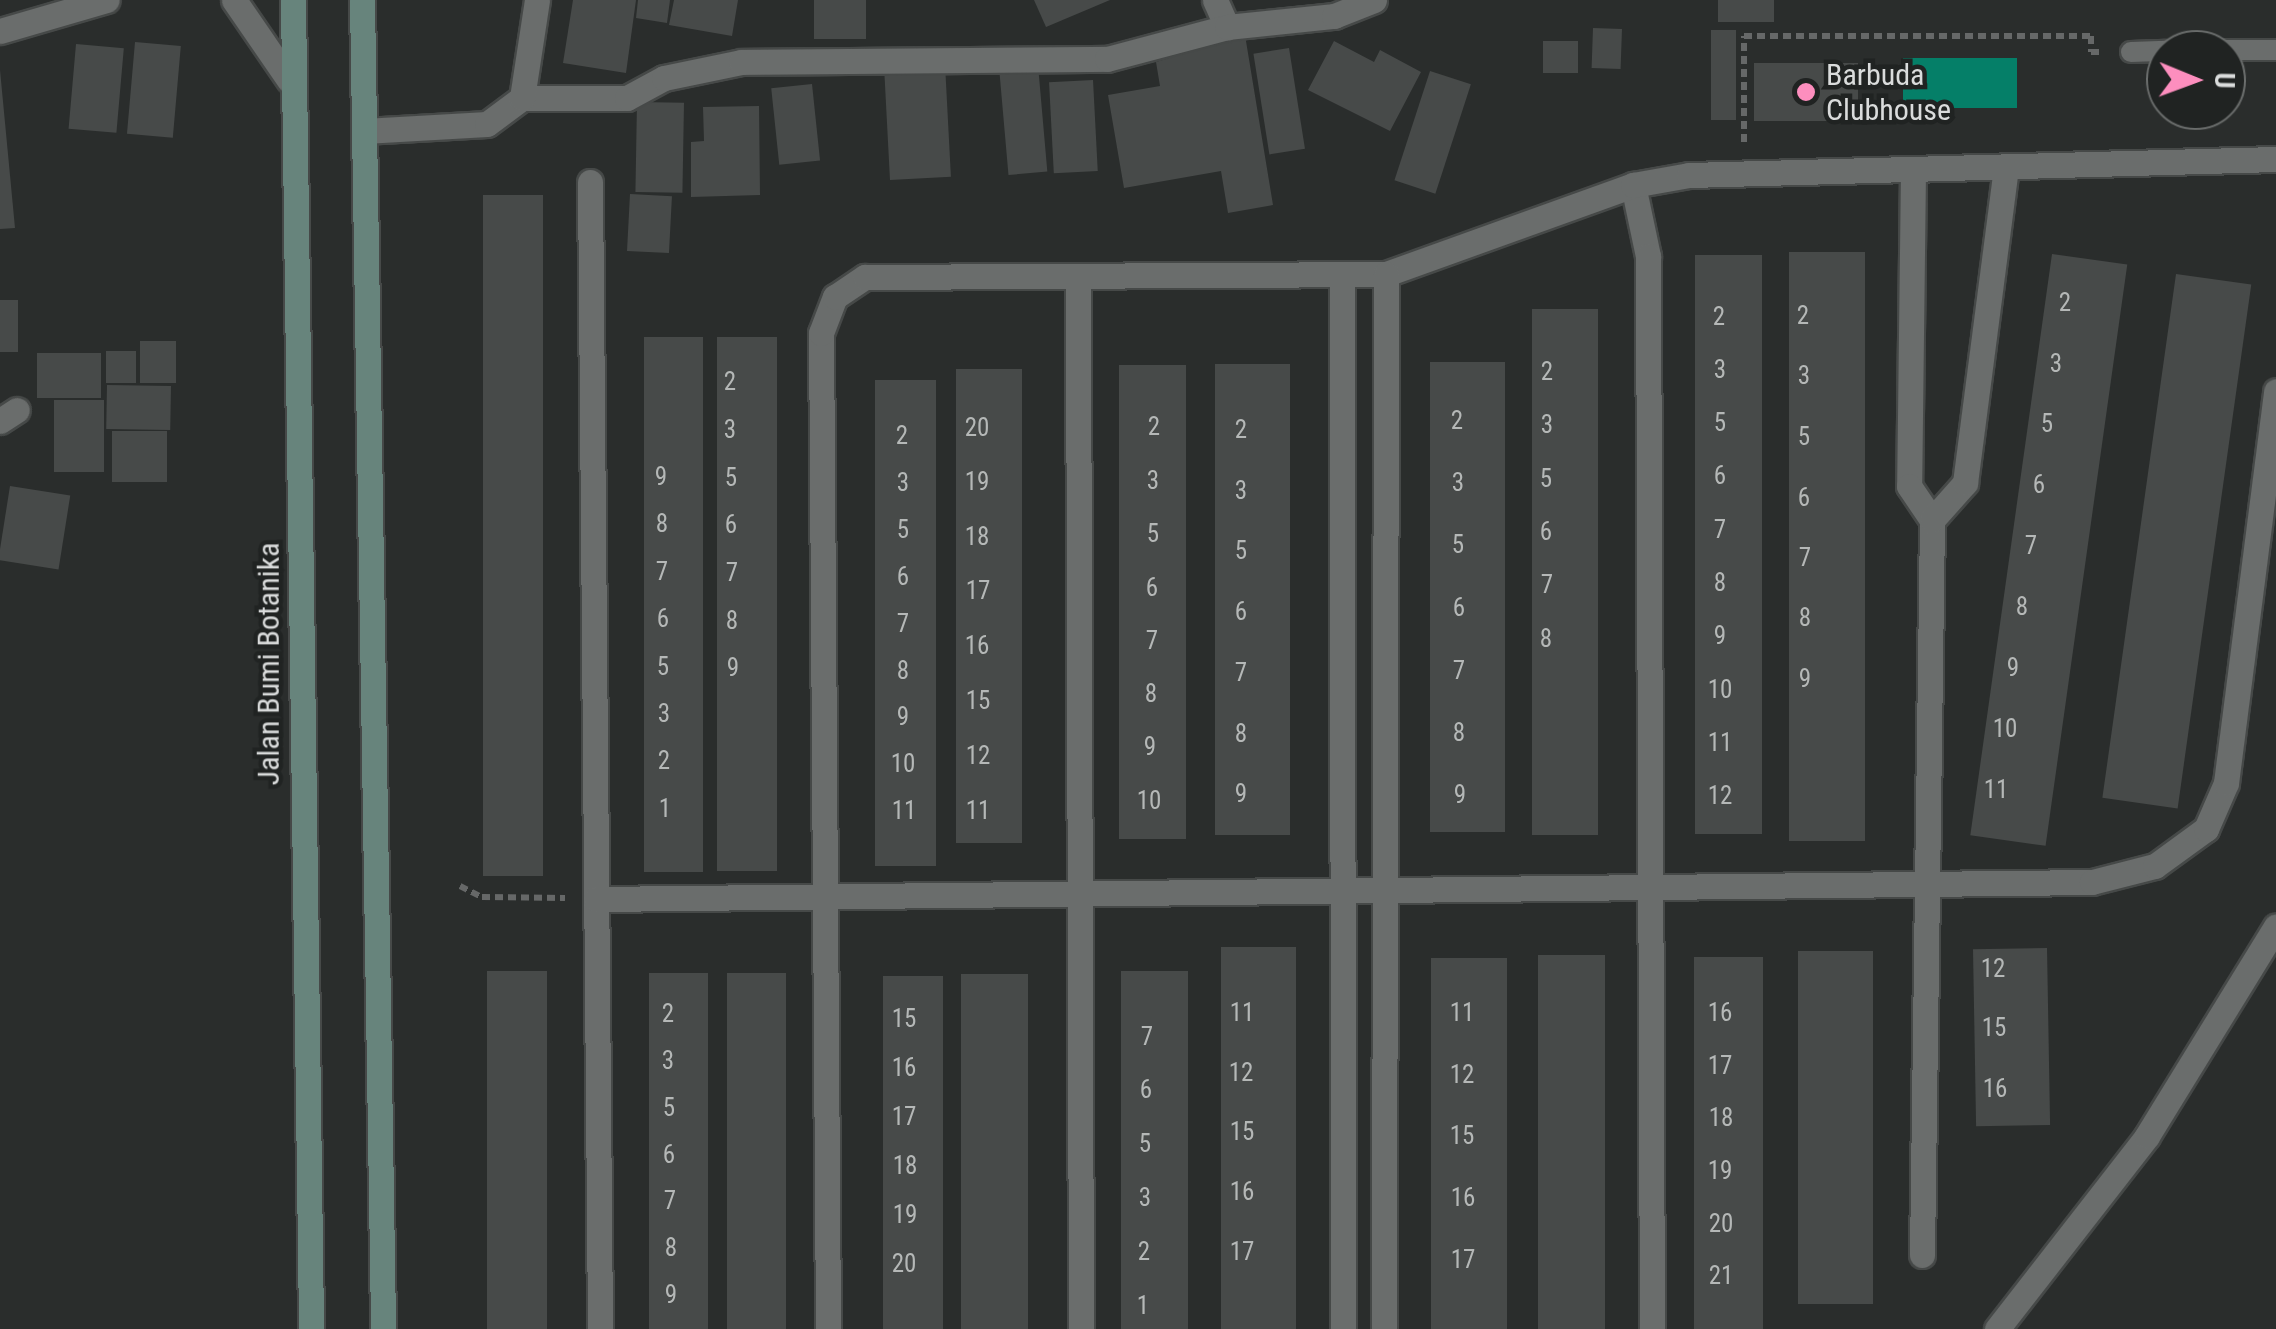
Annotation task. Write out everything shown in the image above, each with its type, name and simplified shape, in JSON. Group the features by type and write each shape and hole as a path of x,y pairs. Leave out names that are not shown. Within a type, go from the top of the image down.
{"main road":[{"name":"Jalan Bumi Botanika","path":"293,0 290,80 302,193 311,1329"},
{"path":"362,0 383,1329"}],"street":[{"path":"0,31 107,0"},
{"path":"234,0 290,80"},
{"path":"522,98 537,0"},
{"path":"1216,0 1227,26"},
{"path":"364,131 487,124 522,98 627,98 664,78 741,62 1107,59 1227,26 1334,16 1374,0"},
{"path":"828,1329 821,333 834,297 865,276 1078,280 1386,274 1633,185 1744,174 2276,158"},
{"path":"1932,520 1965,483 2006,168"},
{"path":"1913,171 1909,486 1932,520 1923,885 1922,1255"},
{"path":"590,182 600,1329"},
{"path":"1633,185 1648,256 1652,1329"},
{"path":"1342,274 1343,1329"},
{"path":"1384,1329 1386,274"},
{"path":"1078,280 1081,1329"},
{"path":"596,898 2092,882 2155,866 2206,829 2226,783 2276,390"},
{"path":"1997,1329 2147,1136 2276,926"}],"lane":[{"path":"2246,50 2276,50"},
{"path":"2130,52 2146,52"}],"path":[{"path":"1744,174 1744,36 2091,36 2091,52 2130,52"},
{"path":"460,886 482,896 596,898"}],"shaded area":[{"path":"1903,58 2017,58 2017,108 1903,108"}],"building":[{"path":"573,0 636,0 626,73 563,63"},
{"path":"638,0 670,0 667,23 636,18"},
{"path":"674,0 738,0 732,36 669,25"},
{"path":"814,0 866,0 866,39 814,39"},
{"path":"1034,0 1110,0 1046,27"},
{"path":"1718,0 1774,0 1774,22 1718,22"},
{"path":"1593,28 1622,29 1621,69 1592,68"},
{"path":"1711,30 1736,30 1736,120 1711,120"},
{"path":"1245,35 1273,205 1228,213 1221,171 1124,188 1108,95 1160,86 1156,62"},
{"path":"1334,41 1374,62 1380,50 1421,72 1390,131 1308,90"},
{"path":"1543,41 1578,41 1578,73 1543,73"},
{"path":"135,42 181,46 173,138 127,134"},
{"path":"76,44 124,48 116,133 69,129"},
{"path":"1289,48 1305,149 1269,154 1253,54"},
{"name":"Barbuda Clubhouse","path":"1754,63 1858,63 1858,121 1754,121"},
{"path":"945,64 951,177 890,180 884,67"},
{"path":"1038,65 1047,172 1008,175 999,68"},
{"path":"0,70 15,228 0,229"},
{"path":"1430,71 1471,84 1435,194 1394,180"},
{"path":"1093,80 1098,171 1054,173 1049,82"},
{"path":"812,84 820,161 779,165 771,88"},
{"path":"637,102 684,103 682,193 635,192"},
{"path":"759,106 760,195 691,197 691,142 704,141 703,107"},
{"path":"630,194 672,196 669,253 627,251"},
{"path":"483,195 543,195 543,876 483,876"},
{"path":"1789,252 1865,252 1865,841 1789,841"},
{"path":"2052,254 2127,265 2046,846 1970,835"},
{"path":"1695,255 1762,255 1762,834 1695,834"},
{"path":"2176,274 2251,285 2178,808 2102,798"},
{"path":"0,300 18,300 18,352 0,352"},
{"path":"1532,309 1598,309 1598,835 1532,835"},
{"path":"644,337 703,337 703,872 644,872"},
{"path":"717,337 777,337 777,871 717,871"},
{"path":"140,341 176,341 176,383 140,383"},
{"path":"106,351 136,351 136,383 106,383"},
{"path":"37,353 101,353 101,398 37,398"},
{"path":"1430,362 1505,362 1505,832 1430,832"},
{"path":"1215,364 1290,364 1290,835 1215,835"},
{"path":"1119,365 1186,365 1186,839 1119,839"},
{"path":"956,369 1022,369 1022,843 956,843"},
{"path":"875,380 936,380 936,866 875,866"},
{"path":"107,385 171,386 170,430 106,429"},
{"path":"54,400 104,400 104,472 54,472"},
{"path":"112,431 167,431 167,482 112,482"},
{"path":"10,486 70,496 59,570 0,560"},
{"path":"1221,947 1296,947 1296,1329 1221,1329"},
{"path":"2047,948 2050,1125 1976,1126 1973,949"},
{"path":"1798,951 1873,951 1873,1304 1798,1304"},
{"path":"1538,955 1605,955 1605,1329 1538,1329"},
{"path":"1694,957 1763,957 1763,1329 1694,1329"},
{"path":"1431,958 1507,958 1507,1329 1431,1329"},
{"path":"487,971 547,971 547,1329 487,1329"},
{"path":"1121,971 1188,971 1188,1329 1121,1329"},
{"path":"649,973 708,973 708,1329 649,1329"},
{"path":"727,973 786,973 786,1329 727,1329"},
{"path":"961,974 1028,974 1028,1329 961,1329"},
{"path":"883,976 943,976 943,1329 883,1329"}],"place":[{"name":"Barbuda Clubhouse","path":"1806,92"}]}
